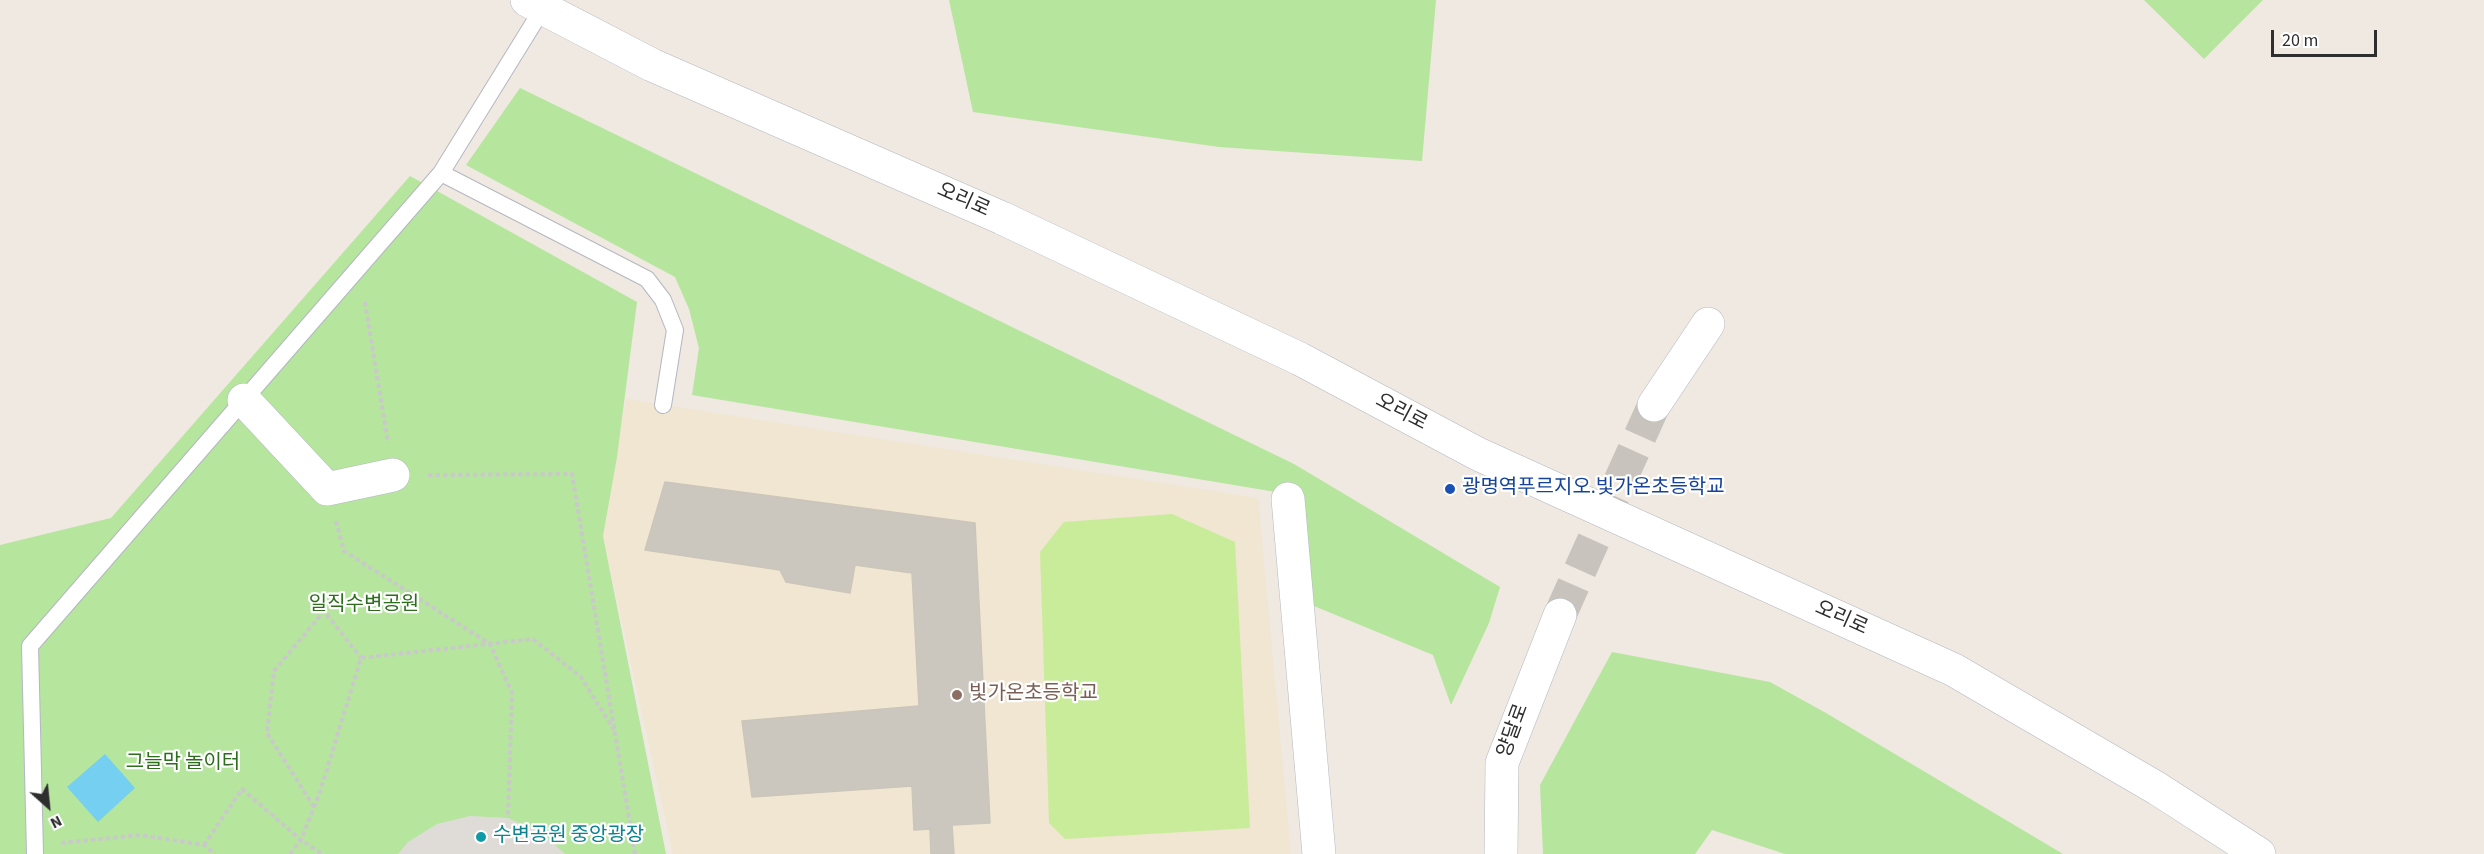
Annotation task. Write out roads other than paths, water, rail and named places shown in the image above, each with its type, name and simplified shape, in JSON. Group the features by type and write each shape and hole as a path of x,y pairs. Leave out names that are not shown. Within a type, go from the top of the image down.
{"main road":[{"name":"오리로","path":"535,4 652,65 1002,218 1300,359 1478,454 1954,670 2158,789 2259,854"},
{"path":"1654,405 1708,324"},
{"path":"244,400 327,489 393,475"},
{"path":"1288,499 1319,854"},
{"name":"양달로","path":"1500,854 1502,763 1560,615"}],"lane":[{"path":"35,850 30,646 441,173 535,4"},
{"path":"441,173 647,279 663,300 675,330 663,405"}],"water":[{"path":"105,754 135,788 98,822 67,787"}],"tunnel":[{"path":"1560,615 1654,405"}],"place":[{"name":"광명역푸르지오.빛가온초등학교","path":"1450,489"},
{"name":"빛가온초등학교","path":"957,695"},
{"name":"수변공원 중앙광장","path":"481,837"}],"park label":[{"name":"일직수변공원","path":"364,606"},
{"name":"그늘막 놀이터","path":"183,764"}]}
